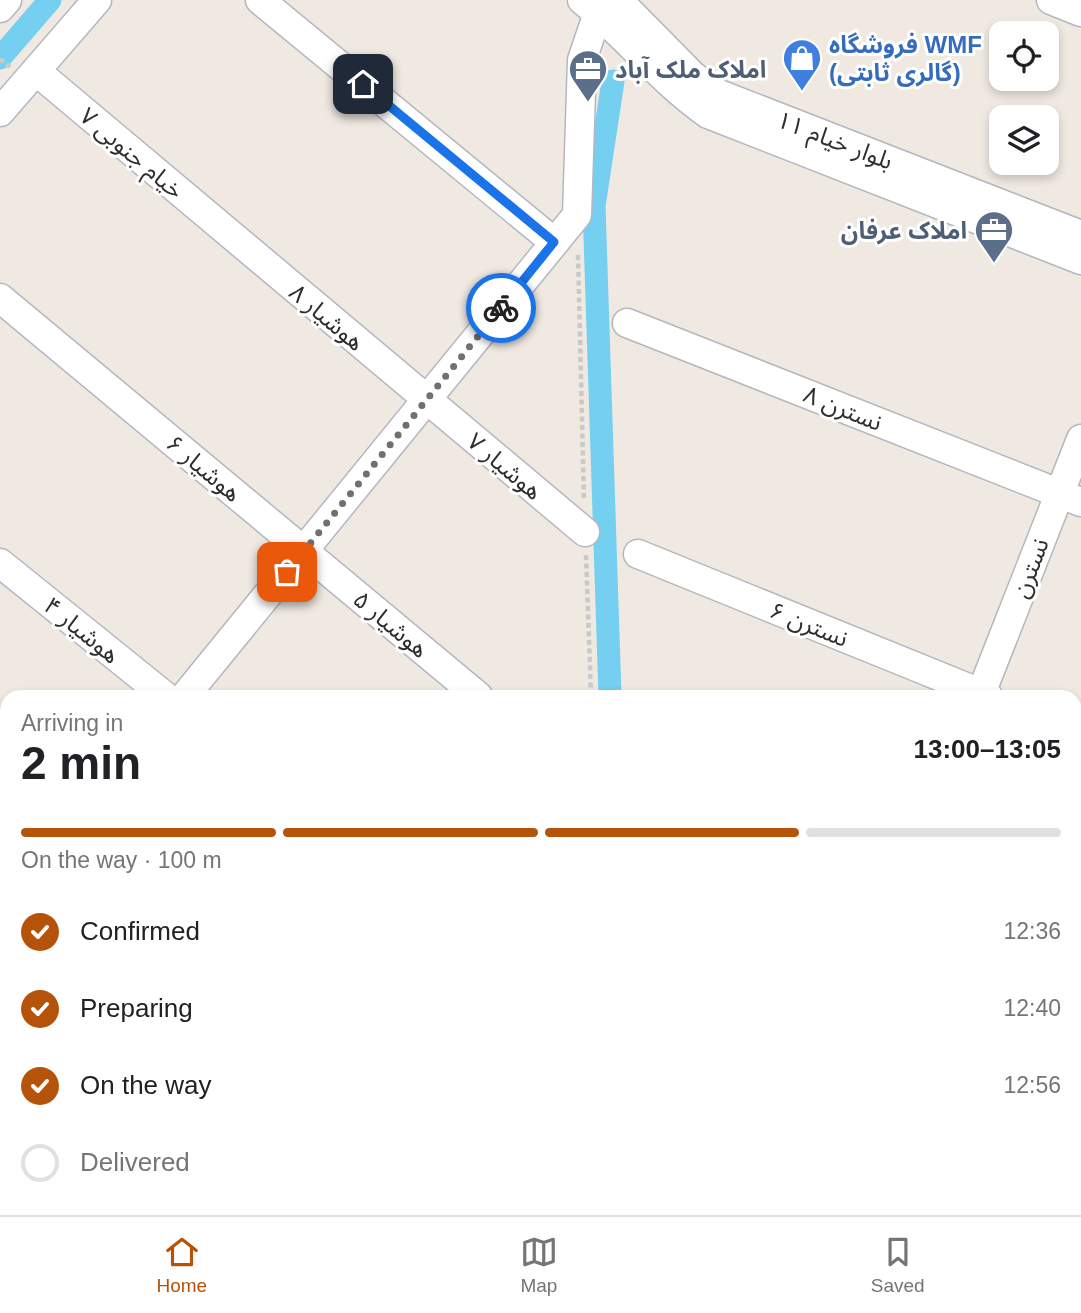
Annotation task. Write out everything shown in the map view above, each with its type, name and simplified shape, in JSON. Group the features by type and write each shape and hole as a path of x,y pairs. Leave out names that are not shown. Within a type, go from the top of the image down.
{"street":[{"path":"0,8 7,0"},
{"path":"0,112 97,0"},
{"path":"260,0 554,242"},
{"path":"1051,0 1081,12"},
{"path":"190,690 576,215 582,60 600,4"},
{"name":"بلوار خیام ۱۱","path":"600,4 679,94 708,114 1081,260"},
{"name":"بلوار خیام ۱۱","path":"600,4 719,94 1081,235"},
{"name":"خیام جنوبی ۷","path":"36,71 229,234"},
{"name":"هوشیار ۸","path":"229,234 426,401"},
{"name":"هوشیار ۶","path":"0,298 303,551"},
{"name":"نسترن ۸","path":"627,323 1070,498"},
{"name":"هوشیار ۷","path":"426,401 584,532"},
{"name":"نسترن","path":"986,690 1070,498 1081,439"},
{"name":"هوشیار ۵","path":"303,551 471,690"},
{"name":"نسترن ۶","path":"638,554 968,690"},
{"name":"هوشیار ۴","path":"0,563 158,690"}],"path":[{"path":"576,215 591,690"}],"waterway":[{"path":"0,58 50,0"},
{"path":"610,690 594,206 613,81"}],"way so far":[{"path":"287,572 501,308"}],"place":[{"name":"فروشگاه WMF (گالری ثابتی)","path":"802,92"},
{"name":"املاک ملک آباد","path":"588,103"},
{"name":"املاک عرفان","path":"994,264"}],"route":[{"path":"363,84 554,242 501,308"}]}
